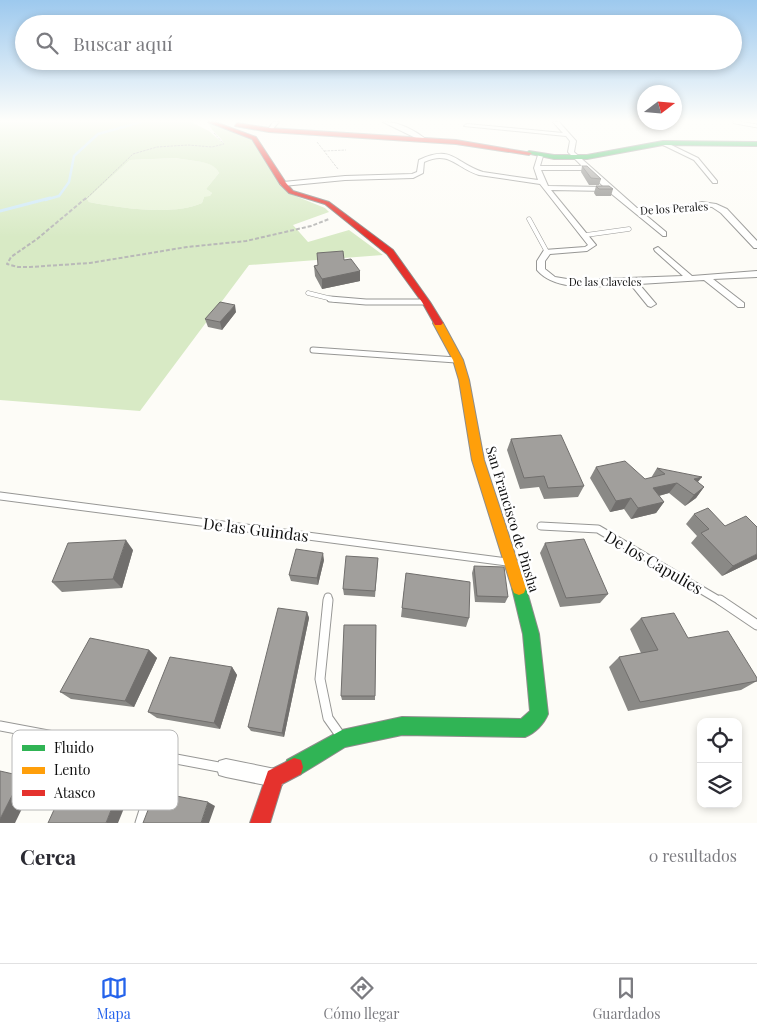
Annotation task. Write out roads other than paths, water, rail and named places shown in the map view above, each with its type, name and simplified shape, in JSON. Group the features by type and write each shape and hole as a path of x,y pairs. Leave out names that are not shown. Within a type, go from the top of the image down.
{"street":[{"name":"San Francisco de Pinsha","path":"268,160 283,184 291,192 327,203 390,252 426,302 458,360 464,380 478,460 512,563 531,634 539,714 526,728 402,726 342,739 275,778"},
{"path":"283,184 345,178 413,176 420,173 423,160"},
{"path":"458,160 478,174 545,185 610,189"},
{"path":"539,160 537,168 545,185 556,202 586,235 592,245 587,250 547,252"},
{"path":"580,160 663,234"},
{"path":"697,160 716,182"},
{"path":"537,168 588,168"},
{"name":"De los Perales","path":"634,210 672,210 702,204 714,206 724,211 757,246"},
{"path":"658,248 690,278"},
{"name":"De las Claveles","path":"547,252 542,261 541,270 552,279 573,283 633,282 757,274"},
{"path":"705,278 741,304"},
{"path":"633,282 651,304"},
{"path":"226,768 275,778 260,823"}],"lane":[{"path":"530,218 547,252"},
{"path":"586,235 629,229"},
{"path":"308,293 328,299 426,302"},
{"path":"313,350 458,360"},
{"name":"De las Guindas","path":"0,496 512,563"},
{"name":"De los Capulies","path":"541,526 598,529 718,599 757,625"},
{"path":"328,597 320,679 328,718 342,739"},
{"path":"0,726 22,730"},
{"path":"178,759 226,768"},
{"path":"140,823 144,810"}],"waterway":[{"path":"45,200 59,196 69,182 73,160"},
{"path":"0,211 50,198"}]}
